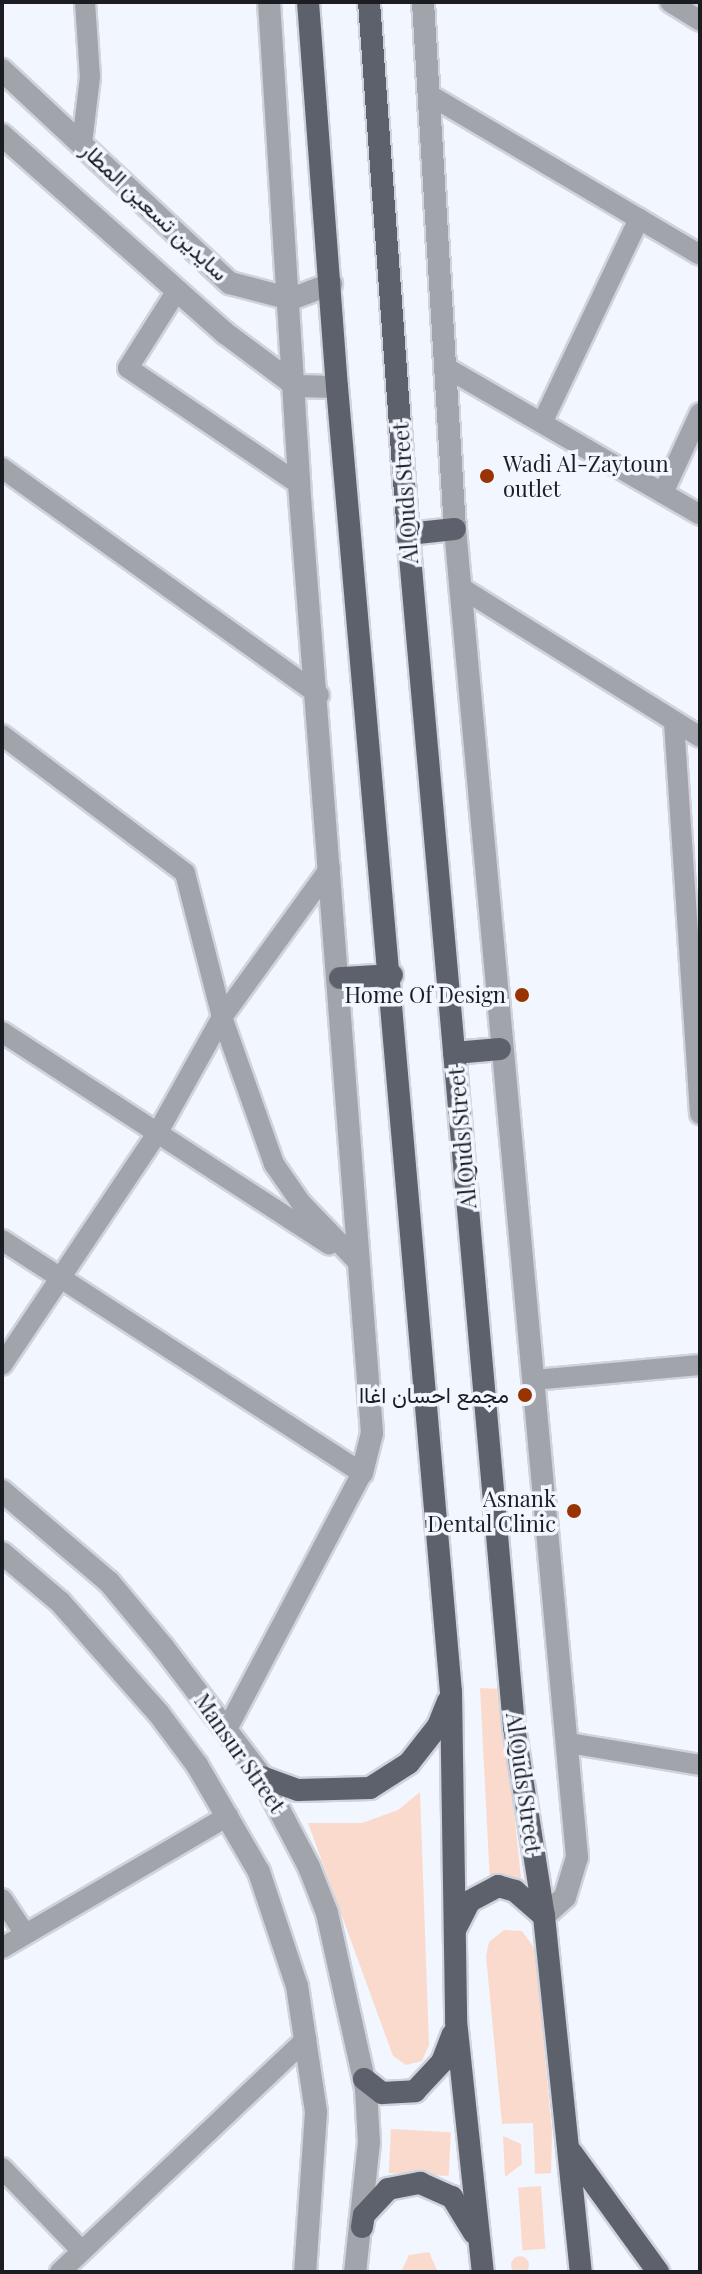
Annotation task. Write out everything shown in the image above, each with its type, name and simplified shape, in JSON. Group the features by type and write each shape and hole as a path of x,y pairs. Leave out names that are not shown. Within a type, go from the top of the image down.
{"main road":[{"path":"308,2 337,387 392,975 451,1692 456,2021 483,2272"},
{"name":"Al Quds Street","path":"369,2 408,534 514,1727 544,1916 572,2152 581,2272"},
{"path":"408,534 455,529"},
{"path":"340,978 392,975"},
{"path":"454,1053 500,1049"},
{"path":"262,1777 298,1790 325,1793 381,1784 426,1744 451,1692"},
{"path":"455,1931 470,1901 498,1886 515,1891 544,1916"},
{"path":"364,2079 382,2093 415,2091 442,2062 456,2021"},
{"path":"572,2152 658,2272"},
{"path":"362,2227 364,2215 388,2189 420,2183 452,2197 480,2244"}],"street":[{"path":"82,143 90,77 85,2"},
{"path":"227,1729 362,1473 372,1433 319,695 299,484 291,299 269,2"},
{"path":"423,2 433,97 455,529 500,1049 569,1743 576,1871 565,1897 544,1916"},
{"path":"670,2 700,21"},
{"name":"سايدين تسعين المطار","path":"6,82 82,143 230,283 291,299"},
{"path":"433,97 700,255"},
{"path":"2,135 176,292 296,386 337,387"},
{"path":"543,421 639,219"},
{"path":"291,299 331,284"},
{"path":"176,292 128,368 299,484"},
{"path":"445,367 543,421 700,515"},
{"path":"663,493 700,413"},
{"path":"2,468 319,695"},
{"path":"460,587 700,737"},
{"path":"674,722 700,1114"},
{"path":"2,735 185,873 222,1017 255,1121 274,1164 301,1203 359,1263"},
{"path":"2,1365 158,1132 222,1017 330,868"},
{"path":"2,1032 359,1263"},
{"path":"2,1240 362,1473"},
{"path":"534,1380 700,1365"},
{"name":"Mansur Street","path":"2,1491 109,1582 227,1729 262,1777 327,1913 364,2079 369,2142 355,2272"},
{"name":"Mansur Street","path":"2,1553 60,1602 159,1714 228,1816 280,1926 306,2039 316,2112 305,2272"},
{"path":"569,1743 700,1765"},
{"path":"2,1948 228,1816"},
{"path":"2,1899 25,1934"},
{"path":"60,2272 306,2039"},
{"path":"2,2168 82,2251"}],"shaded area":[{"path":"480,1688 501,1689 521,1878 490,1883"},
{"path":"420,1792 429,2045 422,2061 406,2065 393,2056 308,1823 362,1823 398,1810"},
{"path":"504,1930 522,1931 535,1949 552,2132 551,2173 535,2174 533,2123 502,2124 486,1956 489,1942"},
{"path":"391,2129 451,2132 449,2176 389,2173"},
{"path":"503,2136 521,2144 522,2164 505,2177"},
{"path":"541,2186 545,2249 522,2250 518,2188"},
{"path":"429,2252 438,2272 401,2272 409,2255"},
{"path":"520,2256 529,2265 520,2274 511,2265"}],"place":[{"name":"Wadi Al-Zaytoun outlet","path":"487,476"},
{"name":"Home Of Design","path":"522,995"},
{"name":"مجمع احسان اغاا","path":"525,1395"},
{"name":"Asnank Dental Clinic","path":"574,1511"}]}
